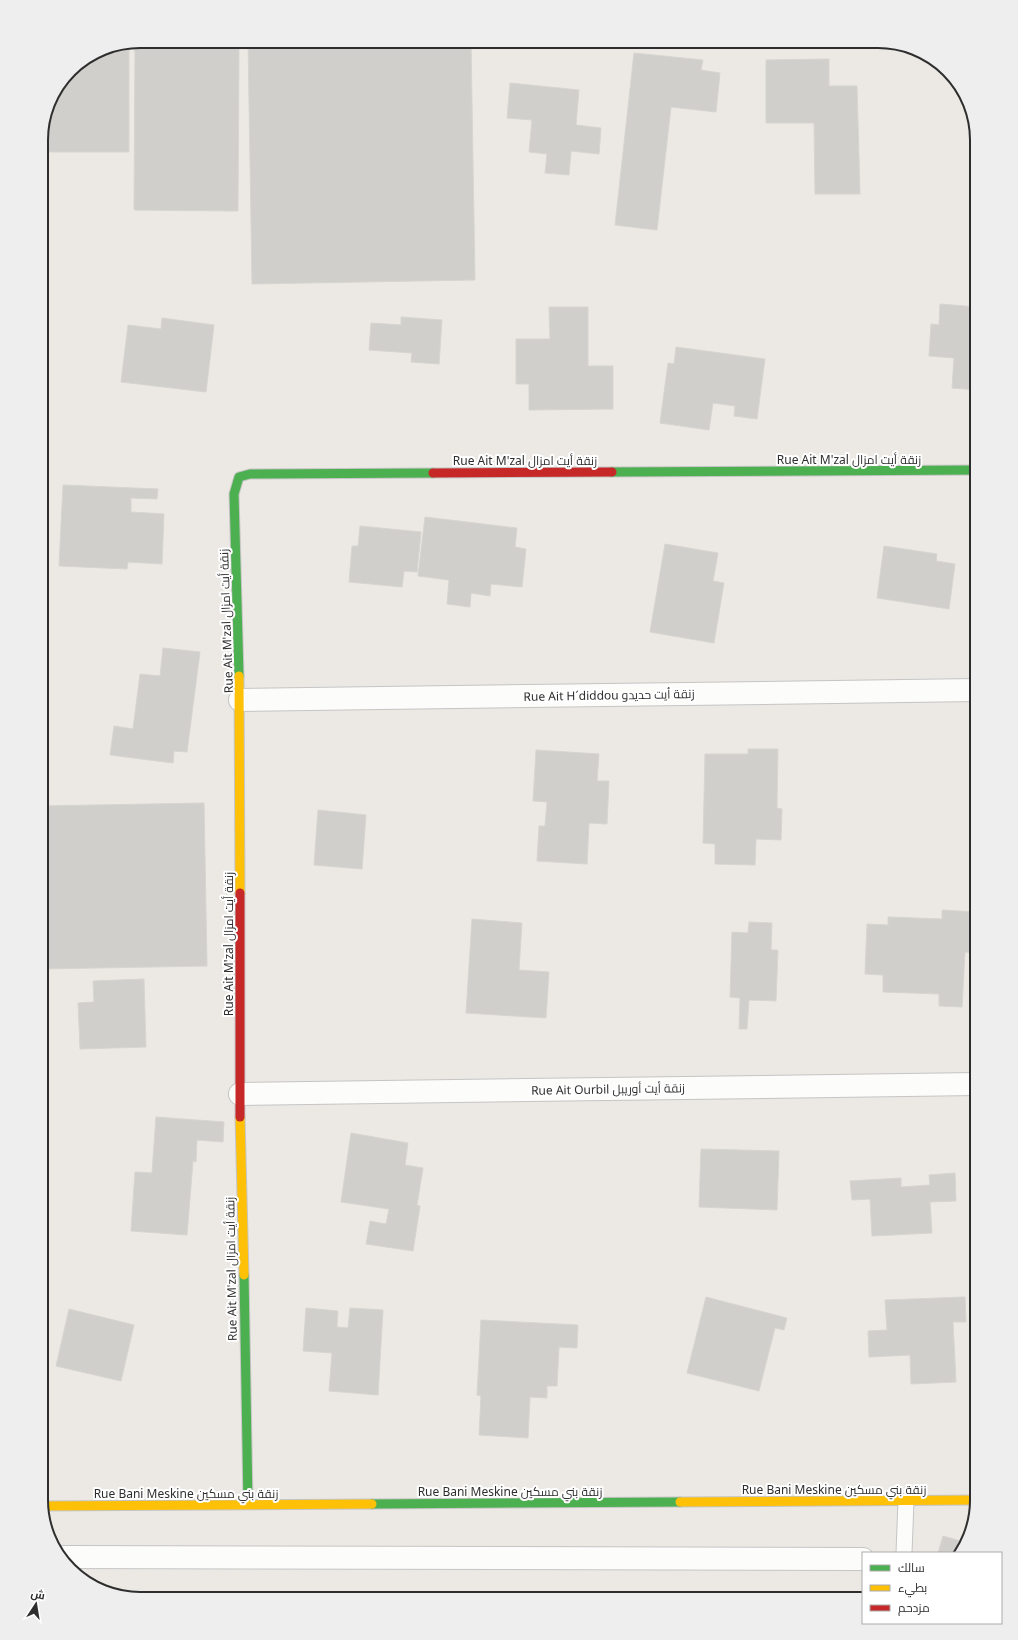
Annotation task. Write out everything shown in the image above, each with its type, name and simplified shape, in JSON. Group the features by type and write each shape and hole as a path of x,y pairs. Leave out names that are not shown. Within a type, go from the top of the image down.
{"street":[{"name":"Rue Ait M'zal زنقة أيت امزال","path":"248,1504 240,1094 240,700 234,494 238,477 244,474 970,470"},
{"name":"Rue Ait H´diddou زنقة أيت حديدو","path":"240,700 970,690"},
{"name":"Rue Ait Ourbil زنقة أيت أوريبل","path":"240,1094 970,1084"},
{"name":"Rue Bani Meskine زنقة بني مسكين","path":"48,1506 970,1500"},
{"path":"68,1557 862,1559"}],"lane":[{"path":"904,1552 906,1500"}],"building":[{"path":"135,48 239,48 238,211 134,210"},
{"path":"248,48 471,48 475,280 252,284"},
{"path":"129,49 129,152 48,152 48,134 51,116 55,105 71,79 94,60 111,53"},
{"path":"634,53 703,60 701,70 720,73 716,112 671,107 657,230 615,225"},
{"path":"829,59 829,86 857,86 860,194 815,194 814,123 766,123 766,60"},
{"path":"510,83 579,90 576,125 601,128 599,154 571,151 569,175 545,173 547,154 529,152 532,120 507,118"},
{"path":"940,304 970,306 970,389 952,388 954,358 929,356 931,324 939,325"},
{"path":"549,307 588,307 588,366 613,366 613,409 529,410 529,384 516,384 516,339 550,339"},
{"path":"401,317 442,320 439,364 411,362 412,353 369,350 371,323 401,325"},
{"path":"162,318 214,325 206,392 121,382 128,325 161,329"},
{"path":"676,347 765,359 757,419 734,416 735,406 713,403 709,430 660,423 668,363 674,364"},
{"path":"63,485 158,489 157,499 131,498 131,512 164,514 162,564 128,562 127,569 59,566"},
{"path":"425,517 517,528 515,547 526,549 522,587 491,584 490,596 471,593 470,607 447,604 449,580 418,576"},
{"path":"360,526 421,532 417,572 404,571 402,587 349,582 352,546 358,546"},
{"path":"665,544 718,553 713,581 724,583 714,643 650,632"},
{"path":"884,546 937,554 936,561 955,564 949,609 877,598"},
{"path":"163,648 200,652 187,752 174,751 173,763 110,755 114,726 133,729 140,674 160,676"},
{"path":"748,749 778,749 777,808 782,809 781,840 756,839 755,865 715,864 715,844 703,843 705,754 748,754"},
{"path":"536,750 599,754 597,781 609,781 607,824 589,823 587,864 537,861 539,826 545,826 547,802 533,801"},
{"path":"204,803 207,966 48,969 48,806"},
{"path":"318,810 366,815 362,869 314,865"},
{"path":"942,910 970,912 970,952 965,952 962,1007 939,1006 939,994 883,992 883,975 865,974 867,924 888,925 888,917 942,919"},
{"path":"472,919 522,923 519,970 549,972 546,1018 466,1013"},
{"path":"749,922 772,923 771,950 778,950 776,1001 749,1000 747,1029 739,1029 740,998 730,997 732,932 748,933"},
{"path":"144,979 146,1047 80,1049 78,1003 94,1002 93,981"},
{"path":"156,1117 224,1122 223,1142 197,1140 196,1162 193,1161 187,1235 131,1231 135,1172 152,1173"},
{"path":"351,1133 408,1143 405,1165 423,1168 417,1205 420,1206 413,1251 366,1244 370,1221 386,1224 389,1209 341,1202"},
{"path":"701,1149 779,1151 777,1210 699,1207"},
{"path":"955,1173 956,1201 930,1202 932,1233 872,1236 870,1199 852,1200 850,1181 901,1178 901,1187 930,1185 929,1175"},
{"path":"706,1297 787,1318 784,1330 775,1328 759,1391 687,1373"},
{"path":"965,1297 966,1322 953,1322 956,1382 911,1384 910,1355 869,1357 868,1331 887,1330 885,1300"},
{"path":"306,1308 338,1311 337,1327 348,1328 350,1308 383,1310 378,1395 329,1391 332,1353 303,1351"},
{"path":"69,1309 134,1325 121,1381 56,1366"},
{"path":"481,1320 578,1325 577,1348 559,1347 557,1386 547,1386 547,1398 530,1397 528,1438 479,1435 481,1396 477,1395"},
{"path":"943,1536 960,1541 953,1552 938,1552"}],"traffic: fast":[{"path":"612,472 970,470"},
{"path":"239,676 234,494 239,477 250,474 433,473"},
{"path":"244,1275 248,1504"},
{"path":"372,1504 680,1502"}],"traffic: slow":[{"path":"239,676 240,893"},
{"path":"240,1117 244,1275"},
{"path":"680,1502 970,1500"},
{"path":"48,1506 372,1504"}],"traffic: jam":[{"path":"433,473 612,472"},
{"path":"240,893 240,1117"}]}
